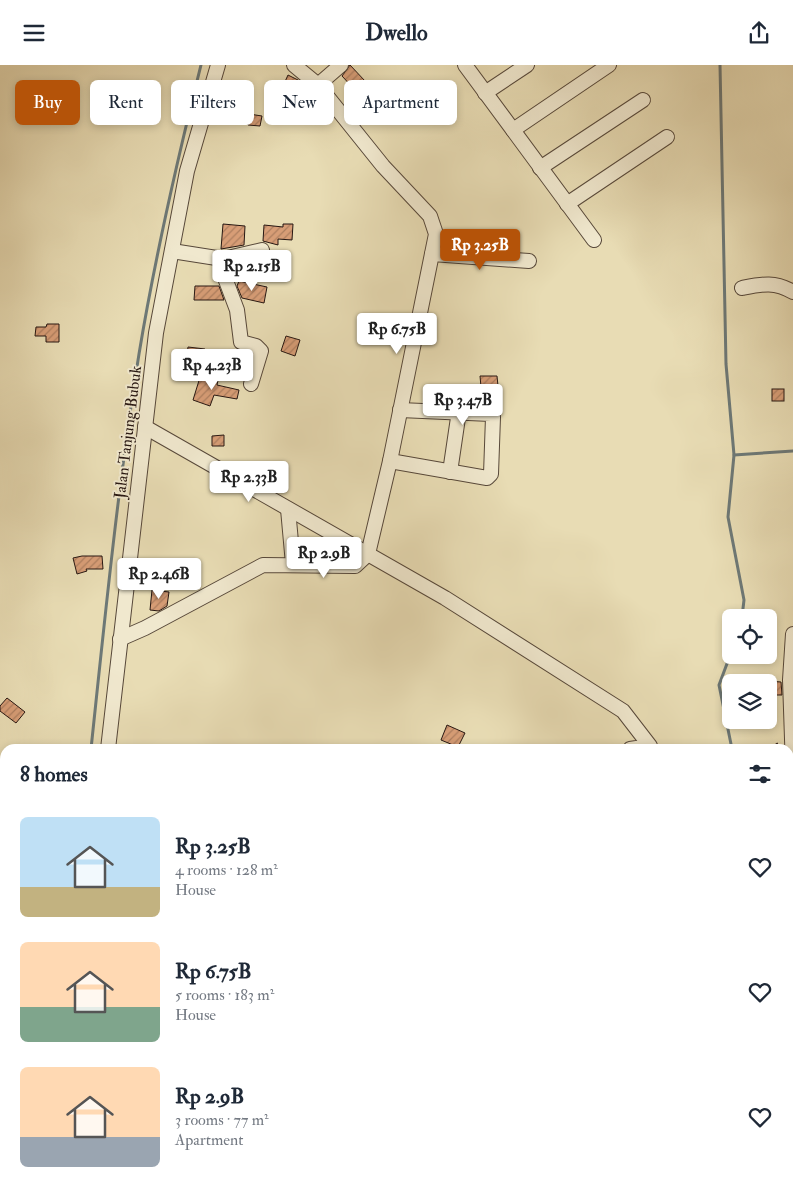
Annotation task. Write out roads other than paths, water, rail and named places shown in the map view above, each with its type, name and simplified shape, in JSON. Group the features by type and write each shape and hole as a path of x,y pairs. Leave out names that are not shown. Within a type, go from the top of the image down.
{"street":[{"name":"Jalan Tanjung Bubuk","path":"109,744 156,333 187,171 218,65"},
{"path":"294,65 312,80"},
{"path":"324,80 341,65"},
{"path":"464,65 594,240"},
{"path":"485,93 527,65"},
{"path":"513,131 609,65"},
{"path":"540,168 643,99"},
{"path":"120,639 162,619 262,565 355,566 368,554 390,461 436,234 430,216 383,166 334,105"},
{"path":"567,205 667,137"},
{"path":"172,251 223,259 262,250"},
{"path":"432,254 530,261"},
{"path":"223,259 225,278 236,309 241,342 256,346 261,351 251,384"},
{"path":"742,288 768,283 777,284 793,292"},
{"path":"390,461 487,478 491,474 493,417 488,412 400,410"},
{"path":"450,471 458,411"},
{"path":"145,427 445,598 623,711 654,744"},
{"path":"288,509 293,564"},
{"path":"792,733 793,634"}],"waterway":[{"path":"92,744 118,502 131,403 152,281 183,137 201,65"},
{"path":"720,65 726,364 734,455 728,517 744,600 743,609"},
{"path":"734,455 793,451"},
{"path":"727,664 719,685 731,744"}]}
